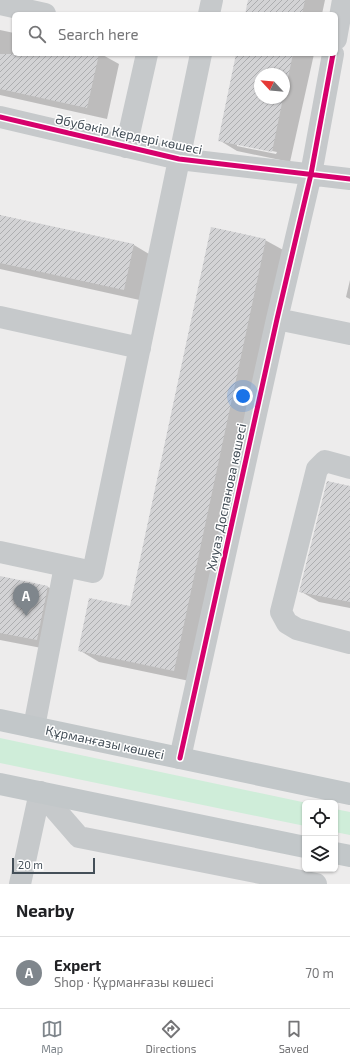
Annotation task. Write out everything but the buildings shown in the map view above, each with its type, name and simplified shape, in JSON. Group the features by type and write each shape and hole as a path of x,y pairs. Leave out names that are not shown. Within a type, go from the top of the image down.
{"main road":[{"name":"Құрманғазы көшесі","path":"0,720 350,794"},
{"path":"0,784 302,846"},
{"path":"338,854 350,856"}],"street":[{"path":"209,12 212,0"},
{"path":"338,28 343,0"},
{"path":"0,4 36,12"},
{"path":"126,147 147,56"},
{"path":"0,552 93,572 201,56"},
{"name":"Хиуаз Доспанова көшесі","path":"180,758 277,320 311,174 333,56"},
{"name":"Әбубәкір Кердері көшесі","path":"0,117 179,159 350,179"},
{"path":"0,317 140,348"},
{"path":"277,320 350,334"},
{"path":"350,468 324,461 317,469 281,612 287,623 297,629 350,643"},
{"path":"34,727 65,566"},
{"path":"20,884 40,792"},
{"path":"40,792 79,837 316,884"}],"green space":[{"path":"0,738 302,802 302,825 0,763"},
{"path":"338,810 350,812 350,835 338,833"}],"cycle path":[{"path":"180,758 277,319 311,174 333,56"},
{"path":"0,117 179,159 350,179"}],"place":[{"name":"Expert","path":"26,616"}]}
